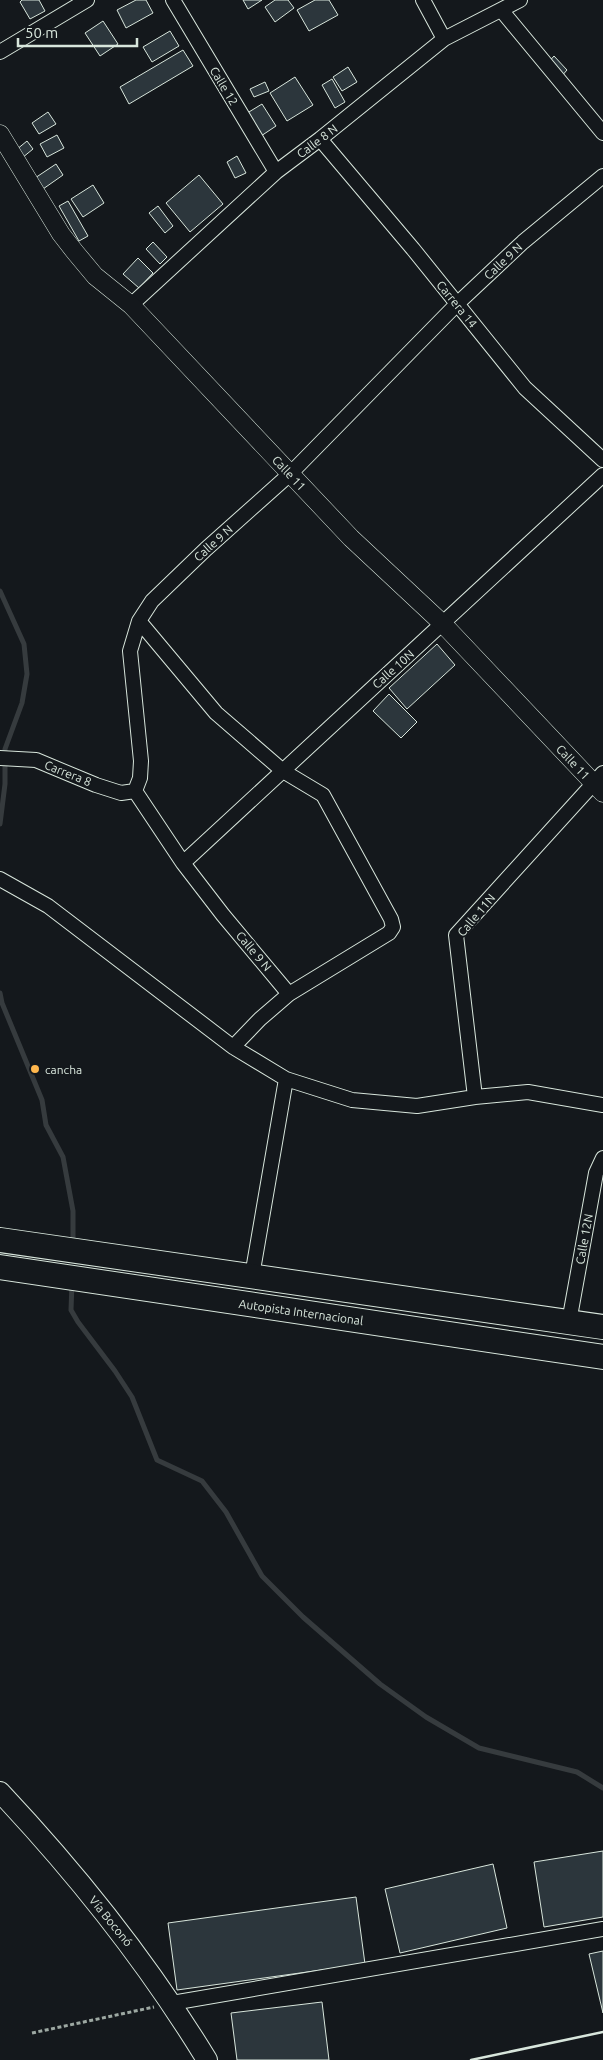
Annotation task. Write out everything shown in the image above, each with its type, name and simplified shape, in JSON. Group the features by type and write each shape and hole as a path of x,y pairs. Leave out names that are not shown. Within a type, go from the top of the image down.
{"highway":[{"path":"0,1240 603,1327"},
{"name":"Autopista Internacional","path":"0,1267 603,1358"}],"main road":[{"name":"Vía Boconó","path":"0,1792 45,1839 129,1943 172,2004 207,2060"}],"street":[{"path":"0,52 87,0"},
{"name":"Calle 12","path":"173,0 276,172"},
{"path":"423,0 444,39"},
{"name":"Calle 8 N","path":"131,305 276,172 444,39 502,11 520,0"},
{"path":"502,11 603,133"},
{"name":"Calle 11","path":"0,134 70,246 95,276 131,305 351,538 443,624 600,783"},
{"name":"Carrera 14","path":"320,139 413,249 525,388 603,460"},
{"name":"Calle 9 N","path":"290,994 223,915 183,863 135,791 140,778 141,761 130,651 139,621 152,601 206,549 290,474 457,304 523,242 603,176"},
{"name":"Calle 10N","path":"183,863 603,475"},
{"path":"139,621 216,713 283,771 323,795 392,919 393,927 390,933 290,994 260,1019 233,1047"},
{"name":"Carrera 8","path":"0,758 36,760 96,785 121,793 135,791"},
{"name":"Calle 11N","path":"475,1096 456,935 600,783"},
{"path":"0,879 48,906 233,1047 286,1079 352,1100 417,1106 475,1096 528,1092 603,1105"},
{"path":"252,1276 286,1079"},
{"name":"Calle 12N","path":"569,1322 596,1173 603,1158"},
{"path":"172,2004 603,1929"}],"path":[{"path":"32,2033 138,2011"}],"building":[{"path":"22,0 39,0 45,11 30,19 20,2"},
{"path":"136,0 146,0 153,13 126,28 117,10"},
{"path":"243,0 262,0 248,9"},
{"path":"275,0 288,0 294,8 275,22 265,7"},
{"path":"315,0 329,0 338,15 309,31 297,10"},
{"path":"103,21 118,44 100,56 85,33"},
{"path":"170,31 179,46 152,62 143,47"},
{"path":"183,50 193,66 129,104 120,87"},
{"path":"554,56 567,70 560,78 547,64"},
{"path":"348,67 357,82 342,91 333,77"},
{"path":"295,77 313,105 287,121 270,93"},
{"path":"332,79 345,102 335,108 322,85"},
{"path":"265,82 269,91 254,97 250,89"},
{"path":"262,104 276,126 258,138 244,115"},
{"path":"48,112 56,124 39,134 32,123"},
{"path":"57,135 64,148 47,157 40,144"},
{"path":"27,141 33,149 22,158 16,150"},
{"path":"237,156 246,173 235,178 227,162"},
{"path":"56,164 63,175 43,189 35,178"},
{"path":"199,175 223,204 190,232 166,203"},
{"path":"93,185 104,203 83,217 71,199"},
{"path":"68,201 88,236 79,241 59,206"},
{"path":"158,206 173,226 165,233 149,213"},
{"path":"153,242 167,257 160,264 146,249"},
{"path":"138,258 153,273 139,288 123,274"},
{"path":"437,644 455,665 407,709 389,688"},
{"path":"389,694 417,722 401,738 373,711"},
{"path":"603,1851 603,1917 544,1927 534,1862"},
{"path":"493,1864 507,1928 400,1953 385,1889"},
{"path":"356,1897 365,1964 177,1990 168,1923"},
{"path":"603,1951 603,2013 589,1954"},
{"path":"322,2002 329,2060 237,2060 231,2013"}],"waterway":[{"path":"0,591 24,644 27,674 22,703 5,749 5,784 0,824"},
{"path":"0,993 2,1003 42,1100 46,1125 63,1157 73,1211 73,1244"},
{"path":"72,1283 71,1310 132,1397 157,1460 202,1481 226,1512 262,1576 303,1617 380,1684 426,1717 479,1748 577,1772 603,1788"}],"wall":[{"path":"471,2060 603,2032"}],"place":[{"name":"cancha","path":"35,1069"}]}
